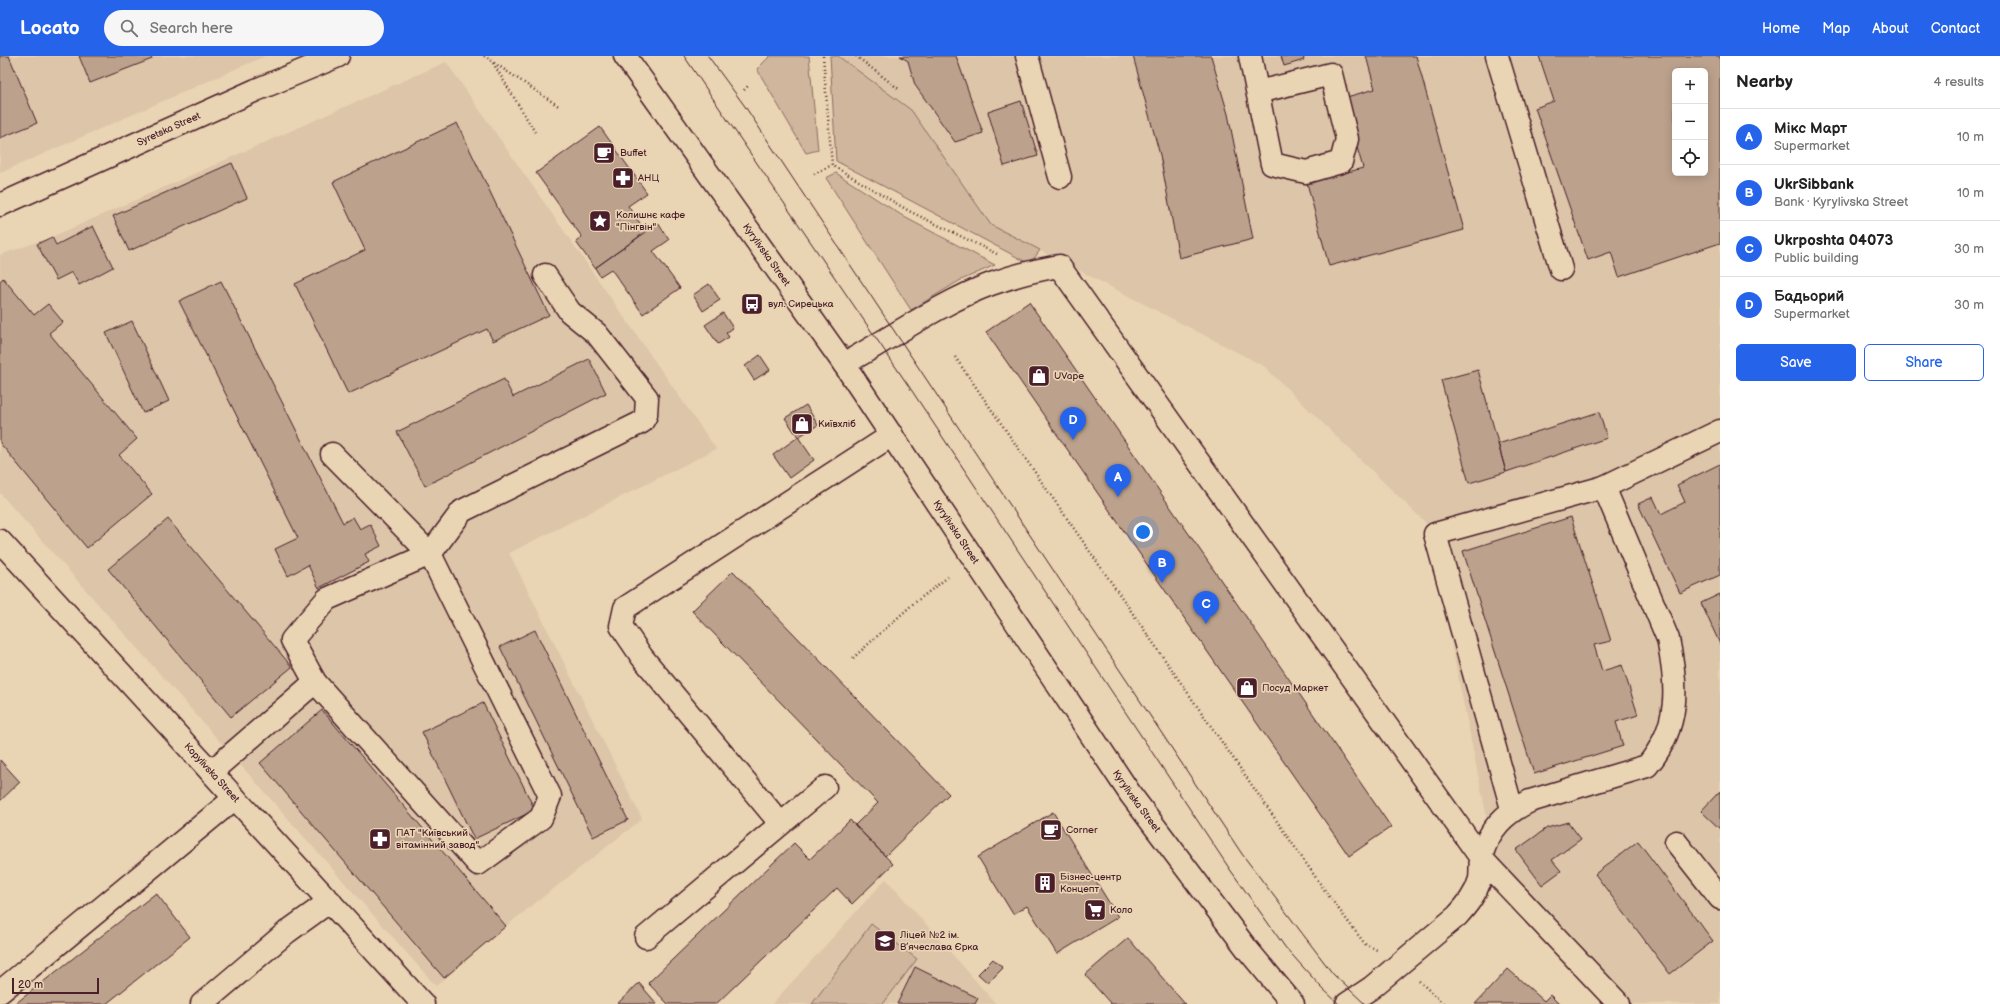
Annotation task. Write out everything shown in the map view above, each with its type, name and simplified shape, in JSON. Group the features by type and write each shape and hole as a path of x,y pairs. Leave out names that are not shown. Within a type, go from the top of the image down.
{"main road":[{"name":"Syretska Street","path":"0,205 309,61 338,56"},
{"name":"Kyrylivska Street","path":"625,56 844,364 1131,795 1247,949 1293,1004"},
{"path":"1027,56 1060,177"},
{"path":"1250,56 1272,164 1306,172 1341,162 1347,139 1331,74 1258,92"},
{"path":"1497,56 1561,269"},
{"path":"844,364 964,296 991,284 1031,271 1059,266 1481,858 1619,1004"},
{"path":"332,454 430,554 550,796 541,818 478,864 315,682 292,640 327,599 430,554 462,512 644,420 647,398 597,334 570,312 545,275"},
{"path":"1512,809 1435,534 1604,487 1720,431"},
{"path":"780,823 642,658 621,626 625,608 892,435"},
{"path":"1347,1004 1371,988 1457,916 1469,902 1480,879 1481,858 1486,842 1498,824 1512,809 1530,801 1647,766 1657,754 1667,736 1673,717 1675,691 1674,665 1668,639 1604,487"},
{"name":"Kopylivska Street","path":"0,541 423,1004"},
{"path":"212,772 315,682"},
{"path":"646,937 780,823 825,787"},
{"path":"0,992 235,798"},
{"path":"1676,842 1720,898"},
{"path":"202,1004 287,932 330,901"}],"path":[{"path":"484,56 560,107"},
{"path":"823,56 832,165"},
{"path":"856,56 900,90"},
{"path":"492,62 535,132"},
{"path":"744,90 749,85"},
{"path":"814,174 832,165"},
{"path":"832,165 909,211 1031,271"},
{"path":"955,357 1328,896 1365,944 1400,963 1444,1004"},
{"path":"853,658 913,604 948,577"}],"shaded area":[{"path":"0,56 265,56 0,173"},
{"path":"770,56 809,56 818,150 806,153 757,69"},
{"path":"830,56 838,56 911,110 991,225 1040,250 1030,264 836,161"},
{"path":"838,56 1720,56 1720,1004 1632,1004 1496,862 1427,524 1264,366 991,225 911,110"},
{"path":"446,62 716,449 509,553 642,819 506,926 436,986 0,493 0,255 52,237"},
{"path":"836,173 906,218 995,265 959,281 911,310 826,178"},
{"name":"Ліцей №2 ім. В’ячеслава Єрка","path":"886,879 996,1004 772,1004"},
{"path":"871,924 917,959 883,1004 812,1004"}],"building":[{"path":"0,56 9,56 37,123 0,138"},
{"path":"79,56 151,56 152,59 90,83"},
{"path":"900,56 956,56 983,133 955,142 915,85 908,61"},
{"path":"1133,56 1211,56 1228,114 1253,239 1179,258 1160,155"},
{"path":"1281,56 1303,56 1304,60 1284,66"},
{"path":"1366,56 1416,56 1464,230 1329,266 1307,183 1363,168 1343,98 1375,89"},
{"path":"1539,56 1720,56 1720,243 1619,277 1611,252 1588,260 1535,108 1554,101"},
{"path":"1021,101 1038,156 1004,166 988,112"},
{"path":"457,123 549,315 493,341 487,329 348,394 295,284 365,250 333,182"},
{"path":"600,127 647,193 628,206 646,232 595,268 576,242 582,237 536,173"},
{"path":"232,163 247,198 129,251 113,216"},
{"path":"658,223 669,240 653,251 680,288 643,314 611,269 600,276 595,268"},
{"path":"93,226 113,267 79,285 72,272 56,280 37,244 52,237 56,245"},
{"path":"3,278 34,315 48,304 63,322 49,333 137,439 119,455 152,494 87,548 0,443 0,281"},
{"path":"221,281 343,523 353,517 360,529 370,524 381,546 365,554 369,562 319,588 308,565 288,576 275,549 298,538 179,301"},
{"path":"709,284 720,300 703,311 693,295"},
{"path":"1029,302 1391,827 1349,856 986,332"},
{"path":"723,313 733,328 726,333 729,337 718,344 705,325"},
{"path":"132,321 169,401 143,413 106,333"},
{"path":"760,355 770,370 754,380 745,366"},
{"path":"589,359 606,393 425,486 397,432 504,379 513,397"},
{"path":"1478,370 1506,472 1469,483 1441,380"},
{"path":"806,405 818,425 798,437 785,418"},
{"path":"1599,412 1607,438 1506,472 1498,444"},
{"path":"798,437 814,460 789,478 773,455"},
{"path":"1720,464 1720,575 1680,593 1638,504 1653,497 1661,514 1685,502 1677,485"},
{"path":"1571,517 1611,641 1594,645 1602,671 1622,665 1638,715 1616,722 1623,746 1534,774 1463,551"},
{"path":"168,519 292,667 231,717 108,569"},
{"path":"733,571 949,794 885,856 855,825 878,803 692,611"},
{"path":"1720,594 1720,644 1701,603"},
{"path":"535,630 628,820 593,837 500,647"},
{"path":"483,703 535,810 474,839 422,732"},
{"path":"322,710 506,926 444,978 260,763"},
{"path":"0,760 20,782 0,801"},
{"path":"1720,791 1720,829 1701,811"},
{"name":"Бізнес-центр Концепт","path":"1053,812 1118,917 1057,954 1027,906 1013,914 978,857"},
{"path":"850,820 893,864 852,904 837,888 716,1004 668,1004 648,983 794,843 810,859"},
{"path":"1568,822 1581,839 1552,860 1561,871 1542,885 1516,850 1547,828"},
{"path":"1638,841 1713,941 1670,974 1595,874"},
{"path":"156,893 190,937 106,1004 15,1004"},
{"path":"1128,938 1185,1004 1111,1004 1085,975"},
{"path":"993,959 1003,968 988,983 978,974"},
{"path":"915,967 978,998 975,1004 897,1004"},
{"path":"1508,969 1544,1001 1550,995 1559,1004 1475,1004"},
{"path":"639,983 657,1004 617,1004"}],"tram line":[{"path":"684,56 910,388 1229,868 1285,947 1321,987 1339,1004"},
{"path":"708,56 744,105 1242,854 1333,974 1365,1004"}],"place":[{"name":"Buffet","path":"604,153"},
{"name":"АНЦ","path":"623,178"},
{"name":"Колишнє кафе \"Пінгвін\"","path":"600,221"},
{"name":"вул. Сирецька","path":"752,304"},
{"name":"UVape","path":"1039,376"},
{"name":"Київхліб","path":"802,424"},
{"name":"Бадьорий","path":"1073,440"},
{"name":"Мікс Март","path":"1118,497"},
{"name":"UkrSibbank","path":"1162,583"},
{"name":"Ukrposhta 04073","path":"1206,624"},
{"name":"Посуд Маркет","path":"1247,688"},
{"name":"Corner","path":"1051,830"},
{"name":"ПАТ \"Київський вітамінний завод\"","path":"380,839"},
{"name":"Бізнес-центр Концепт","path":"1045,883"},
{"name":"Коло","path":"1095,910"},
{"name":"Ліцей №2 ім. В’ячеслава Єрка","path":"885,941"}]}
